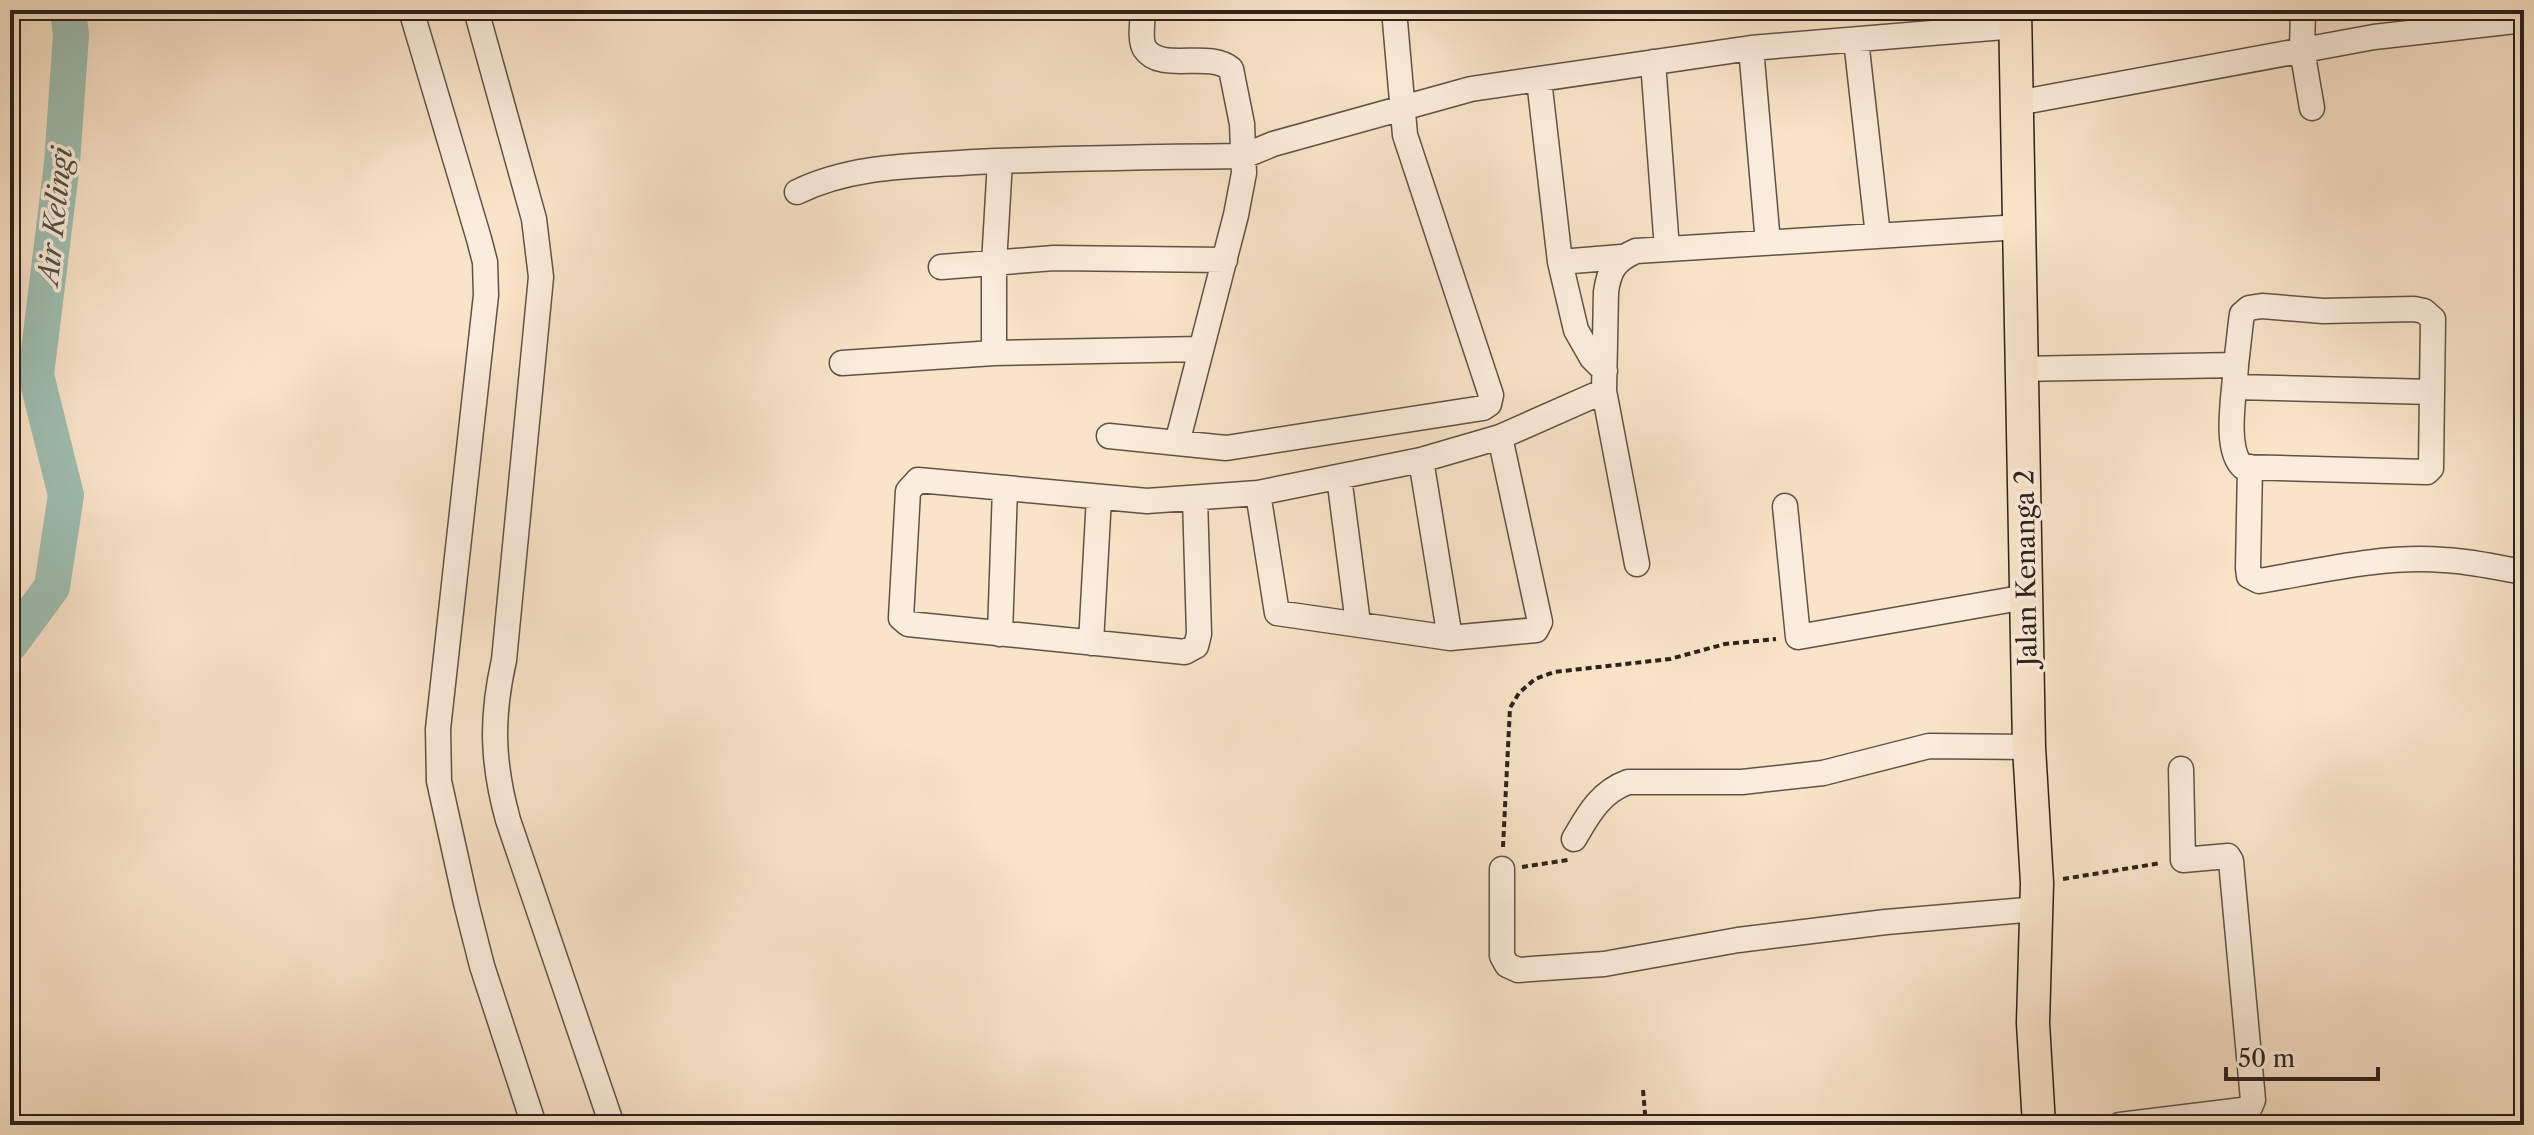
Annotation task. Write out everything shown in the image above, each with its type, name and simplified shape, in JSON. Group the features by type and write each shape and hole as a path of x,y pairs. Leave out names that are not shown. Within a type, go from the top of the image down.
{"main road":[{"name":"Jalan Kenanga 2","path":"2016,18 2029,747 2037,896 2033,1023 2039,1125"}],"street":[{"path":"411,10 479,239 486,284 485,320 438,729 439,781 448,832 482,966 534,1125"},
{"path":"476,10 534,219 541,277 506,645 494,716 497,773 515,843 612,1125"},
{"path":"1143,10 1143,42 1145,49 1152,54 1176,61 1212,61 1231,69 1242,124 1244,173 1225,260 1177,443"},
{"path":"1109,436 1226,448 1483,408 1489,404 1491,395 1405,135 1394,10"},
{"path":"2303,10 2302,50 2312,108"},
{"path":"797,192 822,179 874,169 1000,161 1244,156 1273,144 1471,89 1751,48 1856,40 2016,18"},
{"path":"2017,103 2374,37 2524,20"},
{"path":"1856,40 1878,236"},
{"path":"1751,48 1768,243"},
{"path":"1653,62 1667,249"},
{"path":"1539,80 1560,262 1576,330 1605,381"},
{"path":"994,353 994,264 1000,161"},
{"path":"1560,262 1621,257 1636,251 2020,227"},
{"path":"1621,257 1613,266 1606,292 1605,381 1637,564"},
{"path":"941,267 1054,258 1225,260"},
{"path":"2249,308 2424,311 2433,319 2431,468 2427,472 2243,467 2234,455 2231,436 2235,376 2242,314 2249,308"},
{"path":"842,363 994,353 1201,349"},
{"path":"2022,369 2235,376 2380,393 2432,392"},
{"path":"1195,498 1199,634 1196,646 1185,652 908,624 901,618 908,491 918,480 1147,501 1258,493 1421,460 1500,437 1605,381"},
{"path":"1258,493 1277,613 1450,638 1536,630 1539,627 1500,437"},
{"path":"1421,460 1450,638"},
{"path":"2250,467 2248,568 2253,580 2349,566 2420,560 2443,560 2524,572"},
{"path":"1339,477 1358,623"},
{"path":"1000,634 1005,488"},
{"path":"1091,643 1099,497"},
{"path":"1785,506 1798,637 2026,597"},
{"path":"1574,839 1597,802 1614,787 1628,782 1742,782 1823,773 1929,746 2029,747"},
{"path":"2120,1125 2242,1110 2250,1107 2253,1100 2231,858 2183,860 2181,769"},
{"path":"1502,869 1502,956 1507,965 1518,970 1604,964 1738,940 1886,922 2037,896"}],"path":[{"path":"1574,839 1572,854 1566,861 1502,869 1510,708 1519,693 1535,679 1572,669 1670,659 1725,644 1798,637"},
{"path":"2037,896 2183,860"},
{"path":"1643,1090 1646,1125"}],"waterway":[{"name":"Air Kelingi","path":"10,644 52,587 66,495 36,375 62,163 71,35 68,10"}]}
